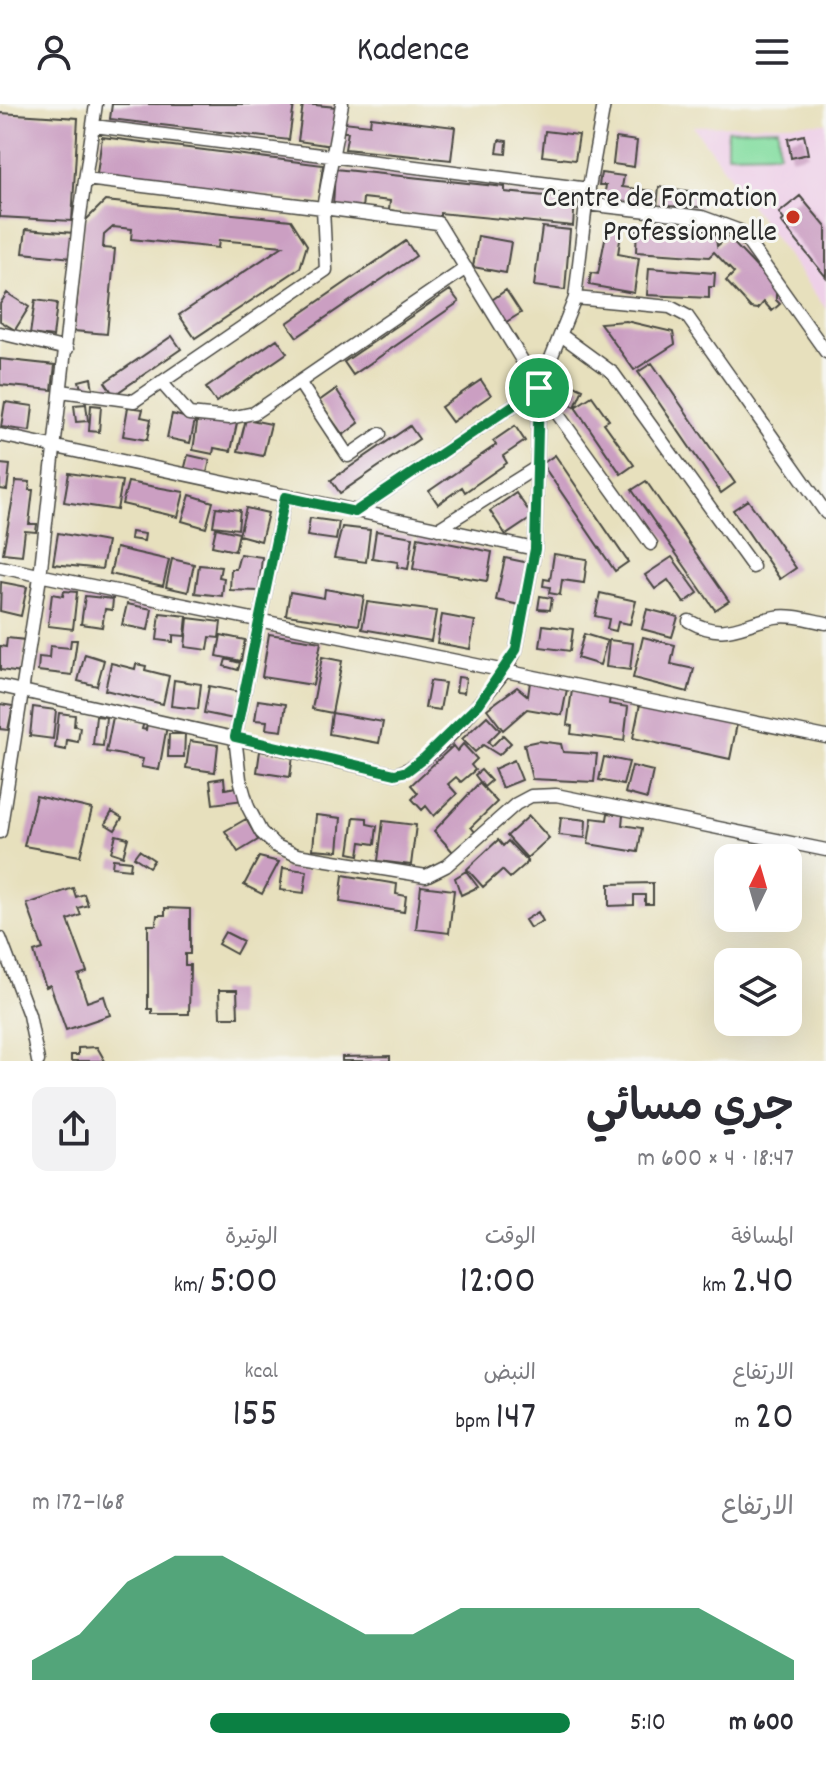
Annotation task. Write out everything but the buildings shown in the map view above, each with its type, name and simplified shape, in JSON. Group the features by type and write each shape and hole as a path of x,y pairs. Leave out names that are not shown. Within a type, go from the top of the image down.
{"street":[{"path":"0,832 5,773 24,692 40,577 79,222 96,104"},
{"path":"61,391 134,401 326,270 323,208 342,104"},
{"path":"0,686 395,774 407,771 424,758 479,704 505,671 516,650 535,549 539,388 575,298 586,204 604,104"},
{"path":"94,126 589,189"},
{"path":"86,179 438,223 539,388 651,544"},
{"path":"586,204 702,217 740,231 826,352"},
{"path":"161,382 189,414 230,418 254,413 466,268"},
{"path":"575,298 670,307 687,316 826,513"},
{"path":"0,333 67,349"},
{"path":"561,335 613,373 753,567"},
{"path":"299,382 348,456 380,434"},
{"path":"355,512 539,388"},
{"path":"0,435 535,549"},
{"path":"438,529 537,467"},
{"path":"285,497 235,737 240,779 248,807 261,832 276,846 297,855 426,876 446,866 516,804 531,796 556,795 826,850"},
{"path":"0,567 826,737"},
{"path":"689,621 716,631 732,631 776,617 826,623"},
{"path":"0,938 29,1015 38,1061"}],"shaded area":[{"name":"Centre de Formation Professionnelle","path":"826,123 826,309 693,126"}],"green space":[{"path":"778,128 779,153 727,154 727,130"}],"place":[{"name":"Centre de Formation Professionnelle","path":"793,217"}],"route":[{"path":"539,388 535,549 516,650 505,671 479,704 424,758 407,771 395,774 235,737 285,497 355,512 539,388"}]}
